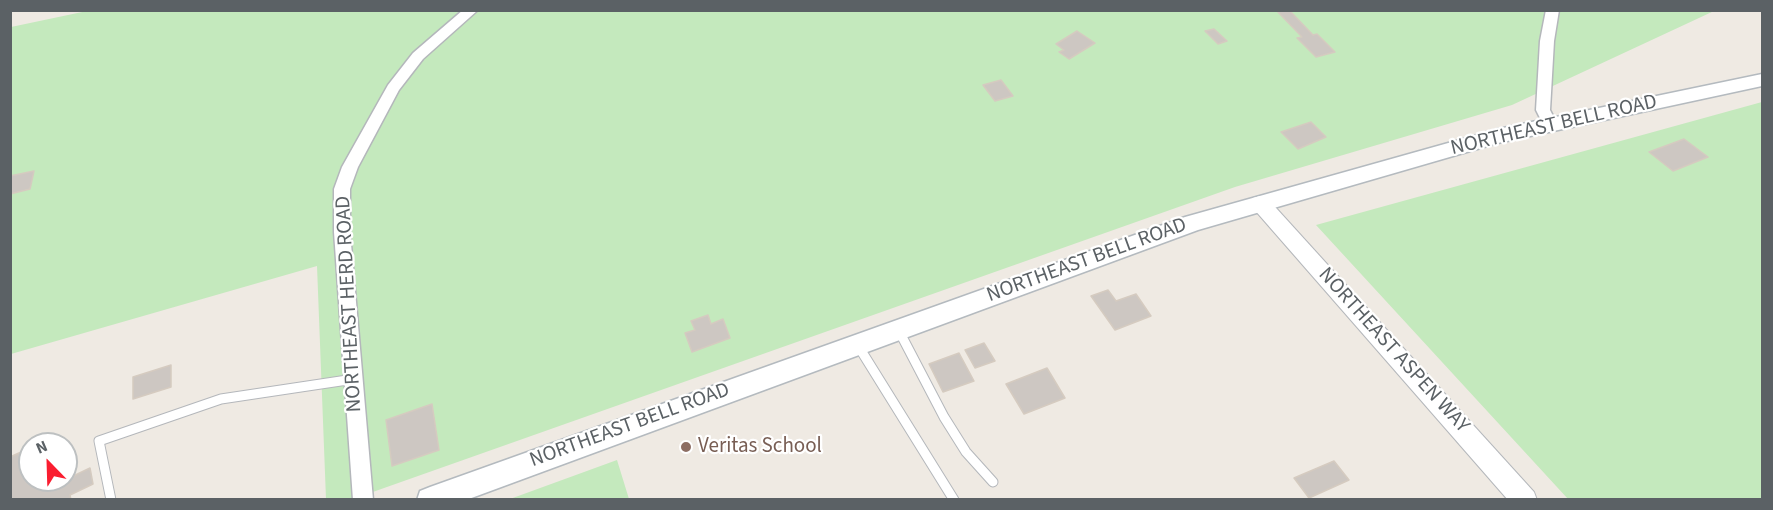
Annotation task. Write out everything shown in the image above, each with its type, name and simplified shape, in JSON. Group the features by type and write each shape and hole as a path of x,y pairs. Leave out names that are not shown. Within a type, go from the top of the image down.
{"main road":[{"name":"NORTHEAST BELL ROAD","path":"430,500 1130,244 1260,203 1446,150 1550,124 1762,80"}],"street":[{"name":"NORTHEAST HERD ROAD","path":"363,500 342,232 341,208 345,178 385,100 405,71 425,50 472,10"},
{"path":"1550,124 1543,110 1551,11"},
{"name":"NORTHEAST ASPEN WAY","path":"1260,203 1525,500"}],"lane":[{"path":"898,329 944,417 966,452 993,482"},
{"path":"857,344 918,437 954,500"},
{"path":"111,500 99,441 221,399 274,388 354,380"}],"green space":[{"path":"87,11 1714,11 1512,105 1235,187 353,499 326,499 317,266 11,354 11,27"},
{"path":"1762,102 1762,499 1568,499 1316,225"},
{"path":"617,460 629,499 510,499"}],"building":[{"path":"1289,10 1313,35 1317,34 1335,52 1316,57 1297,38 1302,37 1277,11"},
{"path":"1214,29 1227,41 1218,44 1205,31"},
{"path":"1077,31 1095,43 1069,59 1059,52 1064,50 1056,44"},
{"path":"1001,80 1013,96 995,101 983,85"},
{"path":"1311,122 1326,137 1298,149 1281,132"},
{"path":"1684,139 1708,157 1673,171 1649,152"},
{"path":"34,171 30,189 10,194 10,176"},
{"path":"1108,290 1116,301 1136,294 1151,316 1115,330 1091,296"},
{"path":"708,315 711,324 723,319 730,338 692,352 685,333 695,330 691,321"},
{"path":"984,343 995,361 975,368 965,350"},
{"path":"959,353 974,381 943,392 929,364"},
{"path":"171,365 171,387 133,399 133,377"},
{"path":"1047,368 1065,398 1024,414 1006,384"},
{"path":"432,404 439,450 392,466 386,420"},
{"path":"18,453 18,492 76,492 70,495 71,500 10,500 10,457"},
{"path":"1334,461 1349,480 1309,498 1294,478"},
{"path":"90,468 93,484 78,491 78,474"}],"place":[{"name":"Veritas School","path":"686,447"}]}
